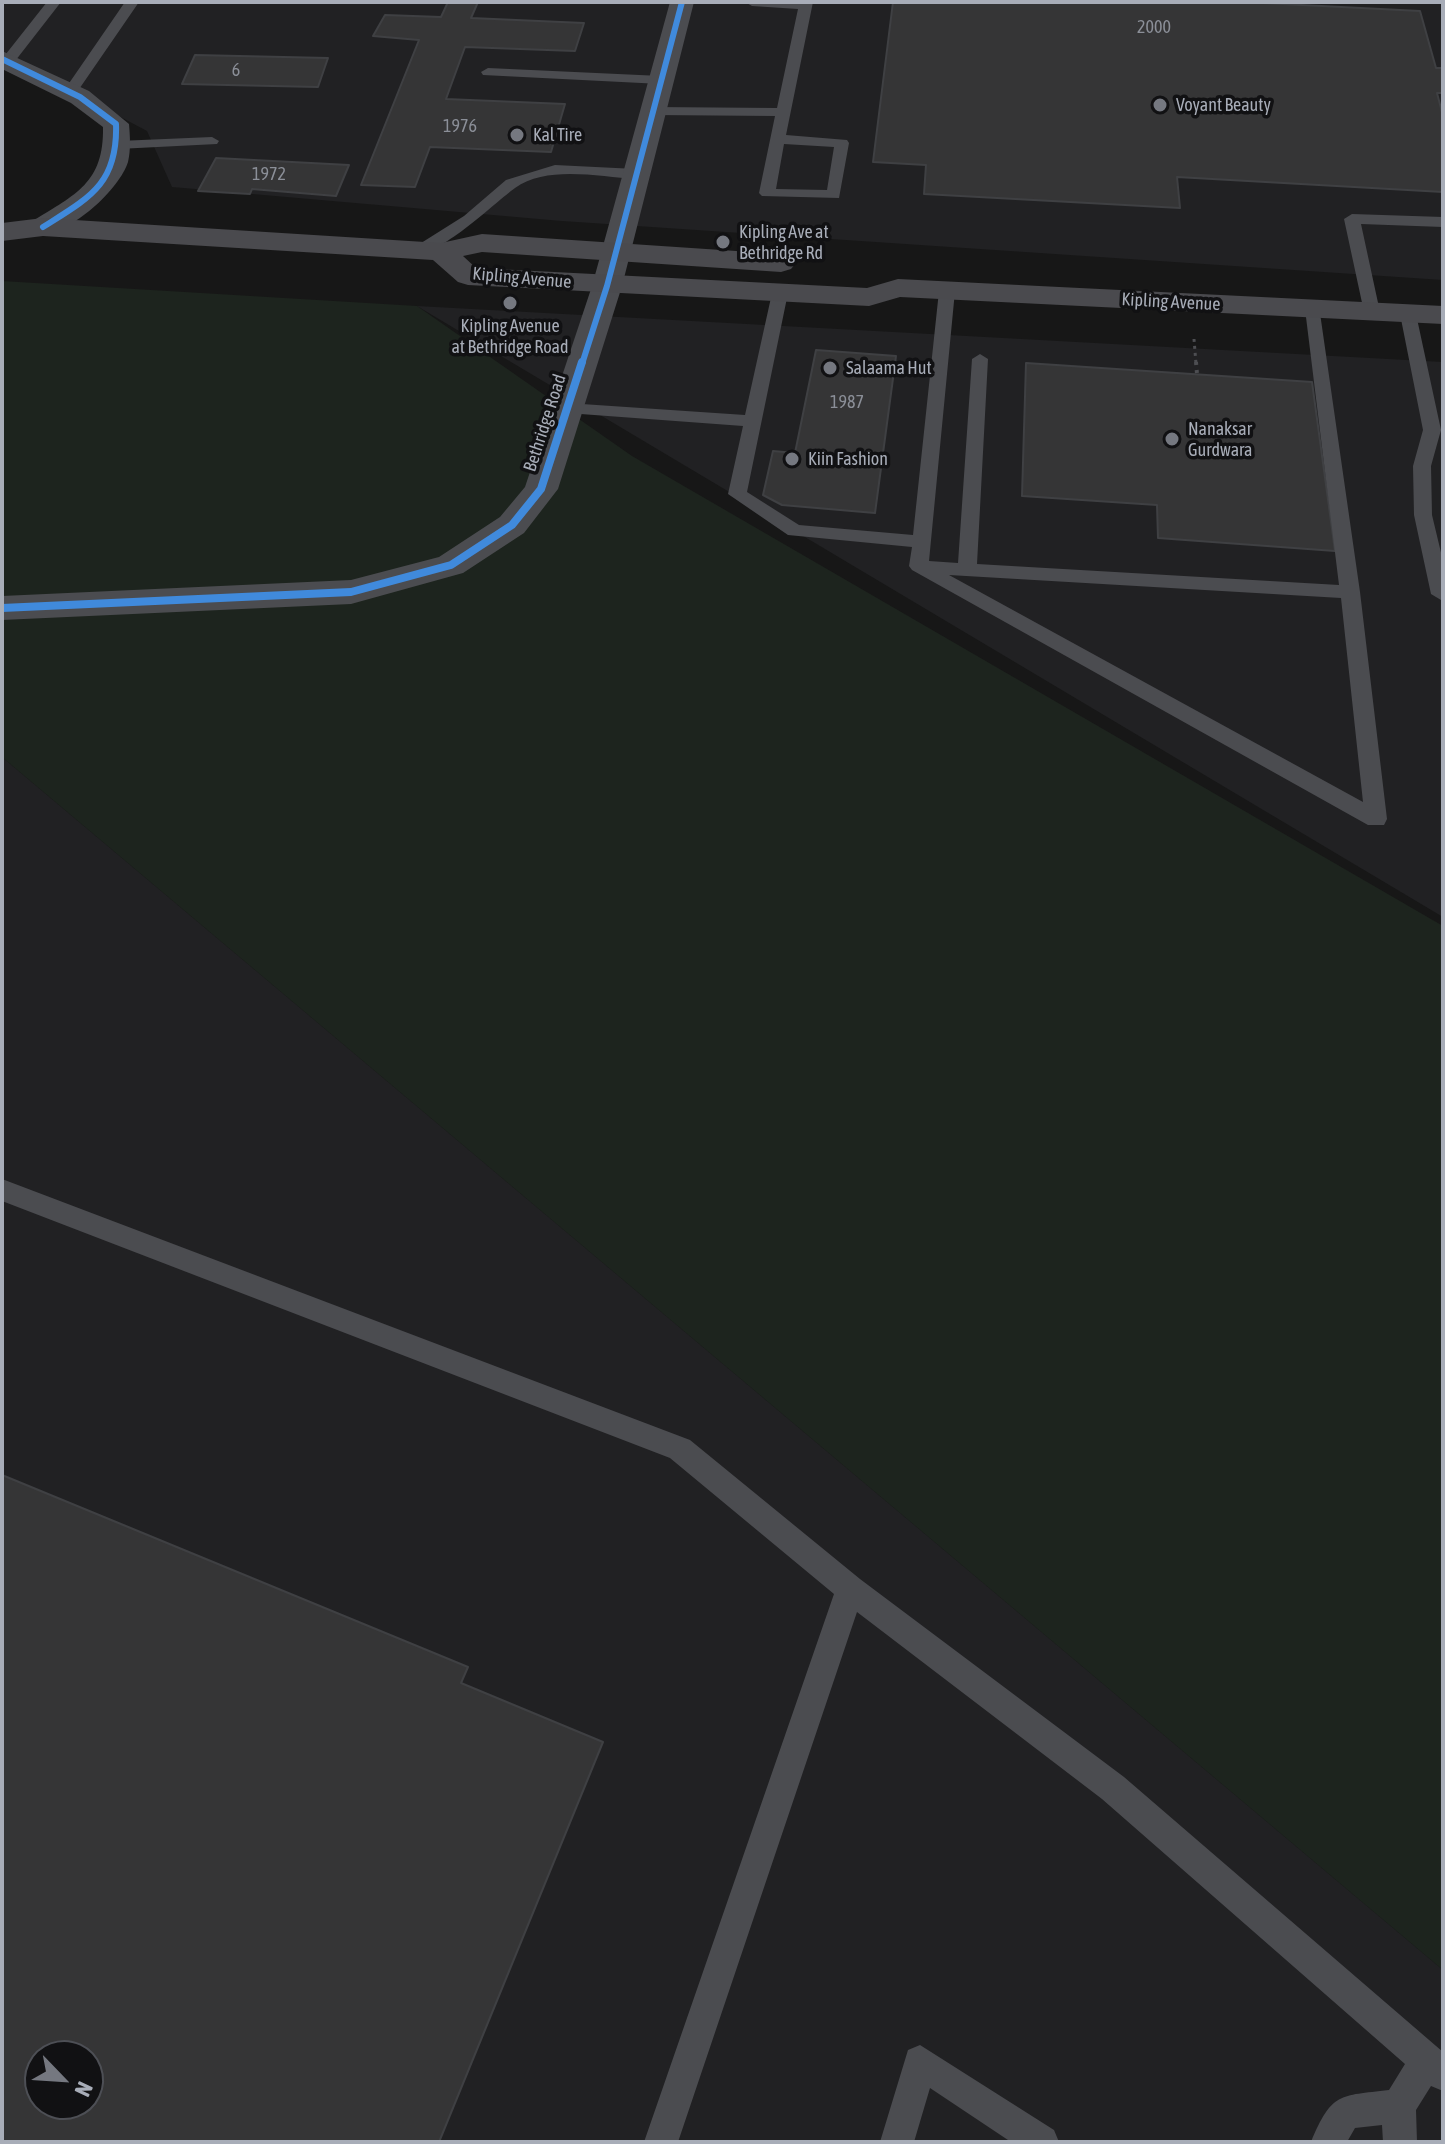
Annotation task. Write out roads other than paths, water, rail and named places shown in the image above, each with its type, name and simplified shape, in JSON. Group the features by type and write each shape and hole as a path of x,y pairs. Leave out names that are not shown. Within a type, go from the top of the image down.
{"main road":[{"name":"Kipling Avenue","path":"2,215 43,227"},
{"name":"Kipling Avenue","path":"2,232 43,227 429,251 482,243 802,265"},
{"name":"Kipling Avenue","path":"429,251 468,276 607,286 869,297 898,288 1443,315"},
{"name":"Kipling Avenue","path":"862,268 898,288"}],"street":[{"name":"Bethridge Road","path":"2,608 351,592 451,565 512,525 541,489 607,286 682,2"},
{"path":"4,60 70,92 116,124 118,145 113,165 98,192 43,227"}],"lane":[{"path":"4,60 54,2"},
{"path":"70,92 132,2"},
{"path":"752,2 805,4 767,193 834,195 842,143 778,139"},
{"path":"488,72 661,80"},
{"path":"653,111 783,112"},
{"path":"118,145 212,141"},
{"path":"429,251 511,183 531,175 555,170 636,174"},
{"path":"1372,312 1352,219 1443,222"},
{"path":"919,566 947,291"},
{"path":"780,293 737,494 795,531 921,542"},
{"path":"919,566 1376,819 1313,309"},
{"path":"1408,314 1432,430 1422,466 1423,515 1442,597"},
{"path":"967,570 980,359"},
{"path":"567,408 753,421"},
{"path":"919,566 1350,592"},
{"path":"2,1190 680,1449 850,1589 1113,1788 1435,2067 1399,2106 1345,2112 1328,2142"},
{"path":"661,2142 850,1589"},
{"path":"897,2142 920,2062 1042,2142"},
{"path":"1399,2106 1400,2142"}],"place":[{"name":"Voyant Beauty","path":"1160,105"},
{"name":"Kal Tire","path":"517,135"},
{"name":"Kipling Ave at Bethridge Rd","path":"723,242"},
{"name":"Kipling Avenue at Bethridge Road","path":"510,303"},
{"name":"Salaama Hut","path":"830,368"},
{"name":"Nanaksar Gurdwara","path":"1172,439"},
{"name":"Kiin Fashion","path":"792,459"}]}
